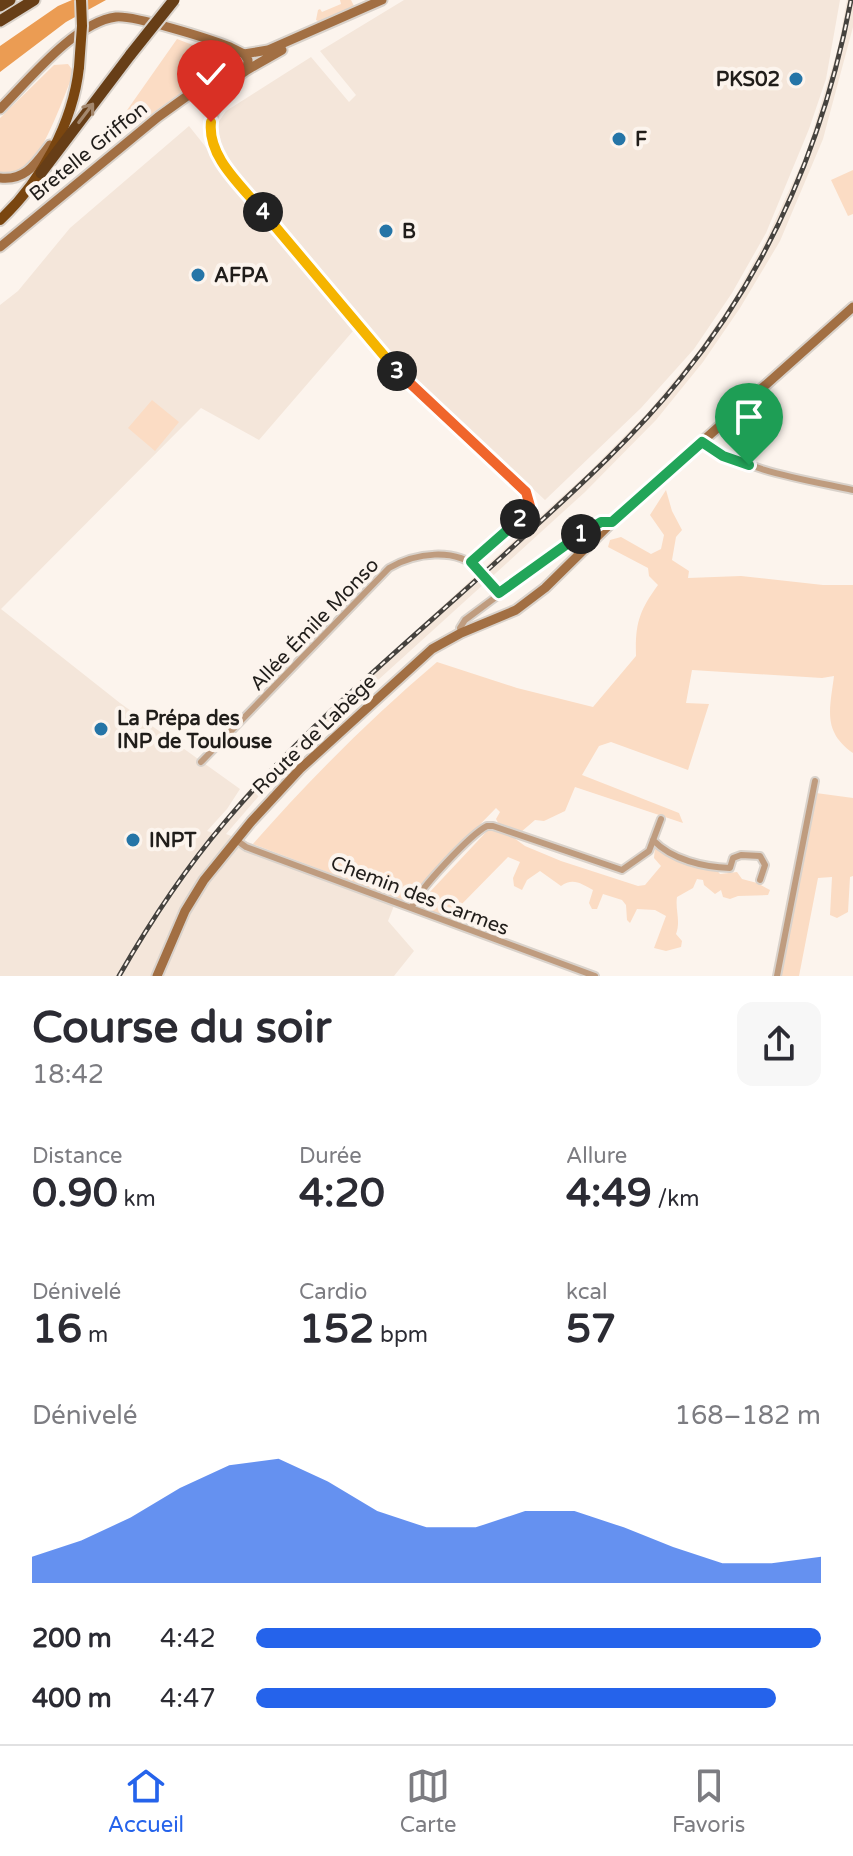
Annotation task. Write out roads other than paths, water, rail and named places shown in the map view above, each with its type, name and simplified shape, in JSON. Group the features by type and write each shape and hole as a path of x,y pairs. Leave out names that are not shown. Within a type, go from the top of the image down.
{"highway":[{"path":"0,6 10,0"},
{"path":"0,21 34,0"},
{"path":"41,173 72,98 79,67 81,0"},
{"path":"0,220 41,173 174,0"},
{"path":"0,212 25,185 50,145 79,67"}],"main road":[{"path":"0,109 55,54 92,26 114,17 135,19 240,52 256,54 382,0"},
{"path":"230,76 296,44 303,36"},
{"path":"206,40 217,49 230,76"},
{"path":"230,76 249,63 240,52"},
{"path":"230,76 226,55 240,52"},
{"name":"Bretelle Griffon","path":"201,86 230,76"},
{"name":"Bretelle Griffon","path":"0,247 148,125 201,86 230,76"},
{"path":"0,178 24,175 50,145"},
{"name":"Route de Labège","path":"157,976 189,903 236,840 289,780 334,736 432,649 516,610 547,586 582,555 612,522 853,307"}],"street":[{"path":"230,76 213,115 210,131 211,144 219,158 402,378 528,495 530,506 527,513 471,562 499,593"},
{"path":"702,442 723,456 749,465 853,490"},
{"name":"Route de Labège","path":"461,633 460,628 465,620 499,593 595,524 612,522"},
{"path":"563,547 582,555"},
{"name":"Allée Émile Monso","path":"201,762 389,568 423,555 471,562"},
{"path":"777,976 815,781"},
{"path":"412,907 415,898 432,879 487,826 622,870 649,851 661,819"},
{"name":"Chemin des Carmes","path":"236,840 246,847 595,976"},
{"path":"653,840 685,860 712,867 730,868 733,858 741,855 760,856 765,865 760,880"}],"railway":[{"path":"119,976 182,877 257,786 360,684 596,469 661,402 713,336 741,292 790,200 826,102 851,0"}],"place":[{"name":"PKS02","path":"796,79"},
{"name":"F","path":"619,139"},
{"name":"B","path":"386,231"},
{"name":"AFPA","path":"198,275"},
{"name":"La Prépa des INP de Toulouse","path":"101,729"},
{"name":"INPT","path":"133,840"}]}
